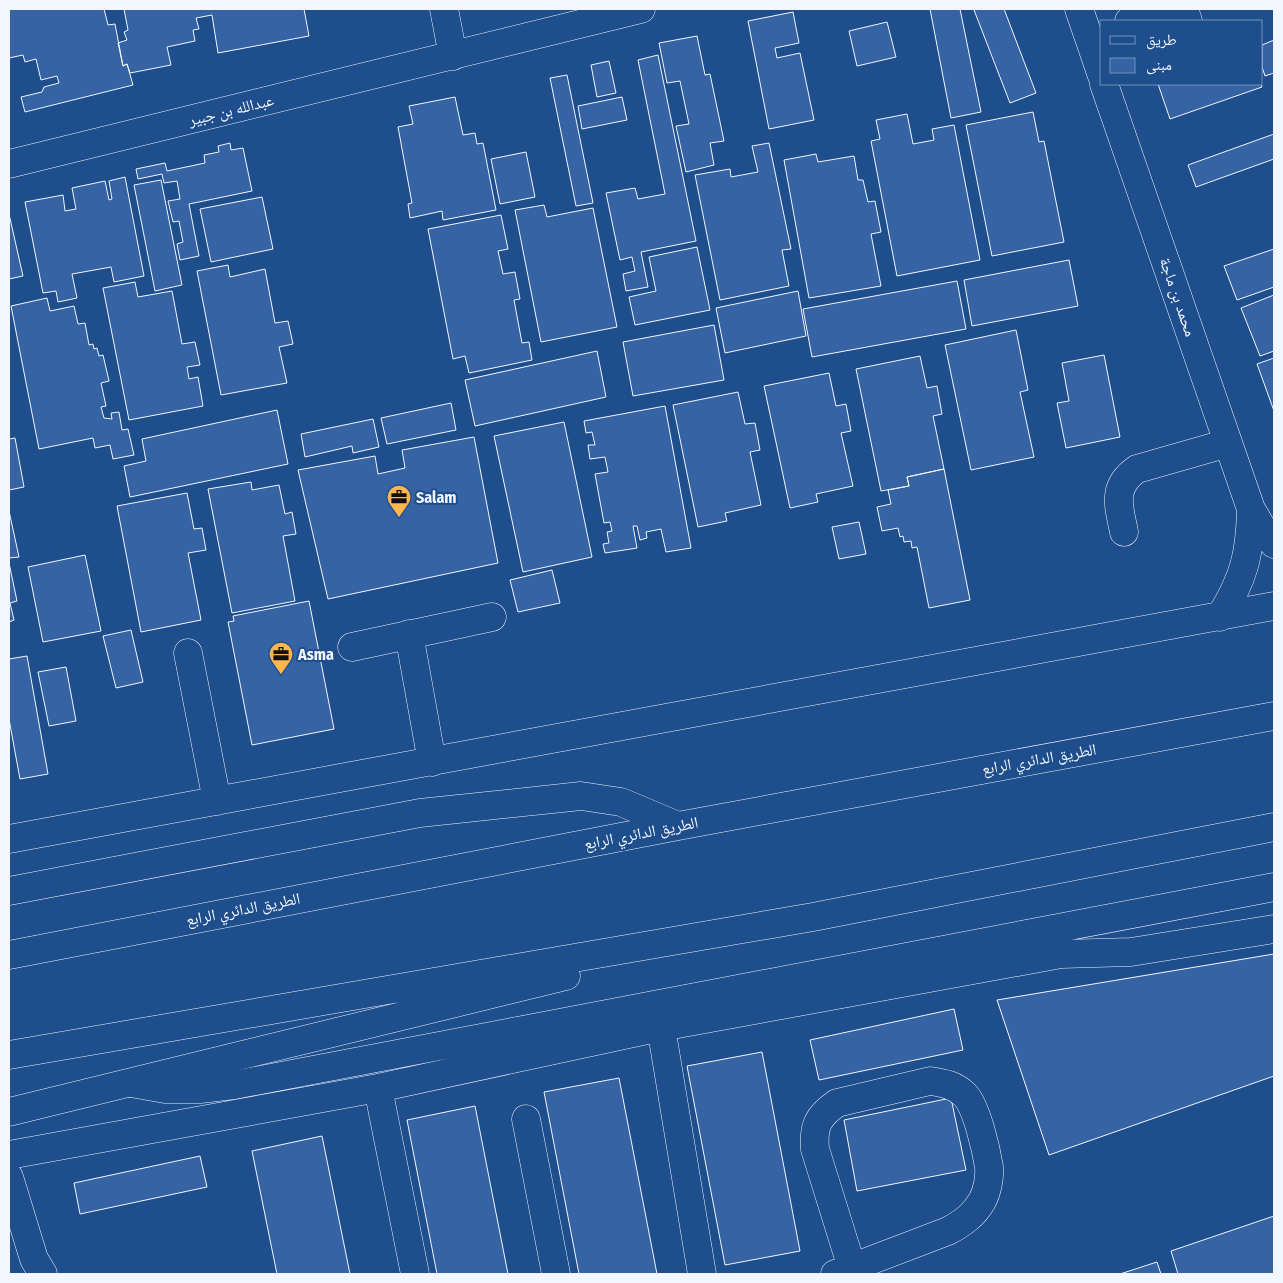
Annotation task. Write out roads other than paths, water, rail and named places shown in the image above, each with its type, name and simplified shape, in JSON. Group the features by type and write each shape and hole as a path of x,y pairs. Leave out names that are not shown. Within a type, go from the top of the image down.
{"street":[{"path":"444,9 453,56"},
{"name":"عبدالله بن جبير","path":"9,164 641,9"},
{"path":"1079,9 1095,33 1100,64"},
{"path":"1131,20 1166,9"},
{"name":"محمد بن ماجة","path":"1104,85 1251,509 1274,544"},
{"path":"1124,532 1118,503 1122,483 1128,475 1137,469 1228,443"},
{"name":"محمد بن ماجة","path":"1220,617 1235,593 1245,566 1250,538 1251,509"},
{"path":"9,839 1274,606"},
{"path":"352,647 492,617"},
{"path":"409,634 432,762"},
{"path":"188,653 217,801"},
{"name":"الطريق الدائري الرابع","path":"9,955 678,826 1274,716"},
{"path":"9,891 420,814 580,796 621,802 678,826"},
{"path":"9,1055 813,917 1274,827"},
{"path":"130,1084 165,1089 200,1089 234,1086 1274,887"},
{"path":"1215,898 1240,914 1274,924"},
{"path":"9,1112 813,917"},
{"path":"9,1155 378,1088 661,1027 1061,954 1131,952 1274,929"},
{"path":"661,1027 702,1274"},
{"path":"930,1081 956,1087 973,1106 977,1118 989,1168 988,1185 983,1199 974,1213 948,1231 843,1271 815,1149 814,1135 818,1122 826,1111 837,1103 930,1081"},
{"path":"378,1088 415,1274"},
{"path":"526,1119 556,1274"},
{"path":"9,1177 34,1259 43,1274"}],"place":[{"name":"Salam","path":"399,518"},
{"name":"Asma","path":"281,675"}]}
